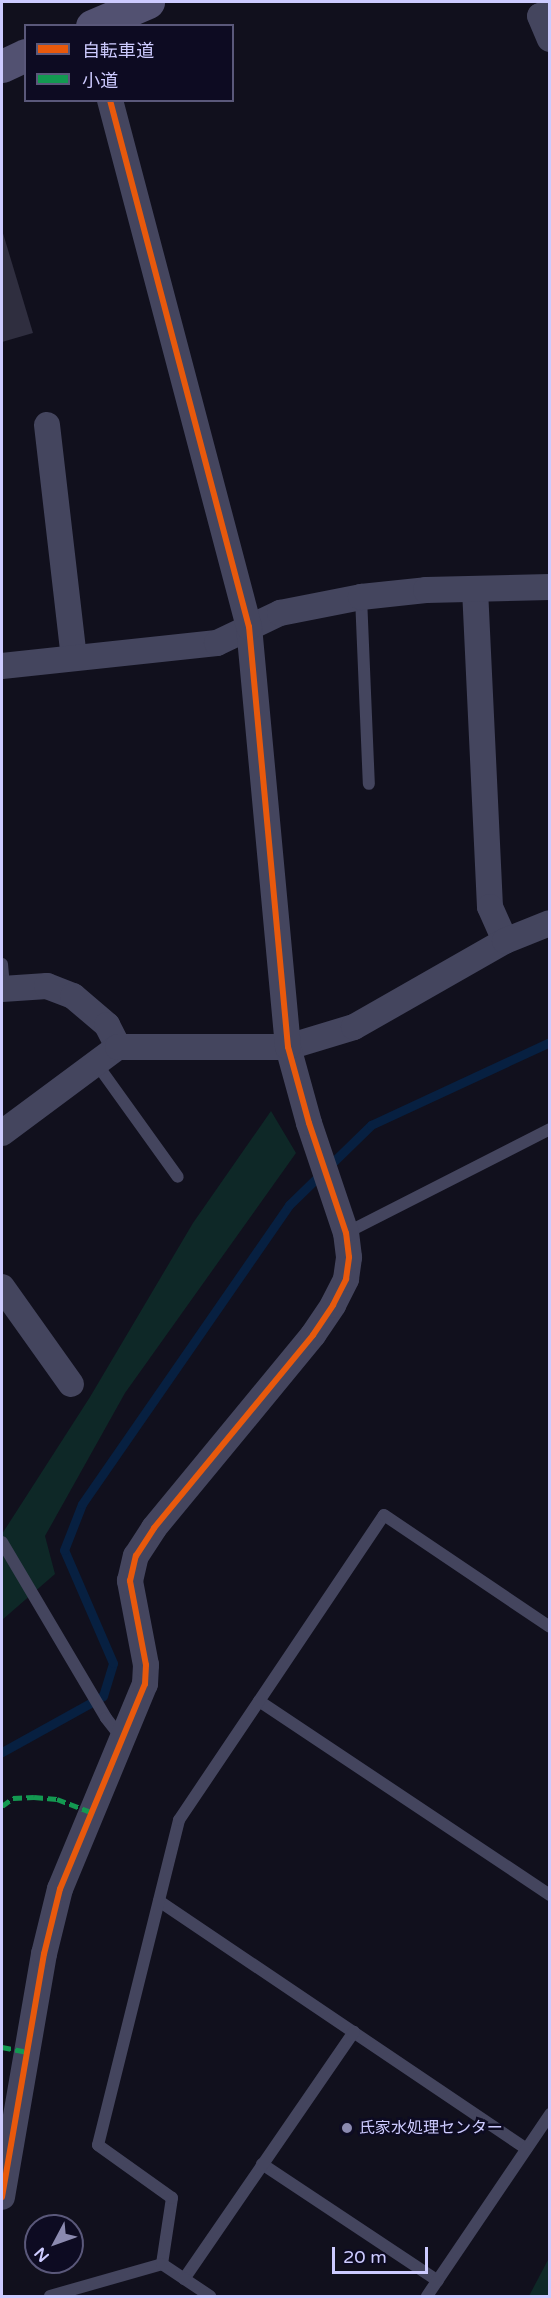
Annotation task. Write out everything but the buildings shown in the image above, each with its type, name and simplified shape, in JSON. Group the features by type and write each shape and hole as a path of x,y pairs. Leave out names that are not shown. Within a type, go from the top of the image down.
{"main road":[{"path":"97,24 148,2"},
{"path":"2,66 24,56"}],"street":[{"path":"549,13 540,16 549,39"},
{"path":"2,2197 45,1954 60,1889 114,1727 145,1684 147,1665 130,1581 136,1556 154,1528 313,1335 333,1305 345,1279 349,1257 346,1233 309,1123 288,1047 249,627 111,102"},
{"path":"47,425 74,657"},
{"path":"2,666 217,643 280,613 361,597 475,589 549,587"},
{"path":"475,589 489,907 506,941"},
{"path":"2,1132 118,1047 288,1047 354,1027 506,941 549,923"},
{"path":"2,981 47,986 73,996 107,1025 118,1047"},
{"path":"2,1287 71,1384"}],"lane":[{"path":"361,597 369,784"},
{"path":"96,1063 178,1177"},
{"path":"346,1233 549,1129"},
{"path":"162,2264 172,2198 98,2145 179,1820 384,1515 549,1627"},
{"path":"2,1542 114,1727"},
{"path":"259,1701 549,1895"},
{"path":"159,1901 526,2149"},
{"path":"184,2279 354,2032"},
{"path":"428,2296 549,2114"},
{"path":"262,2164 438,2281"},
{"path":"162,2264 210,2296"},
{"path":"50,2296 162,2264"}],"green space":[{"path":"271,1111 296,1153 125,1393 45,1536 55,1574 2,1620 2,1534 90,1397 193,1223"},
{"path":"549,2258 549,2296 529,2296"}],"waterway":[{"path":"2,1752 103,1696 113,1663 64,1550 82,1504 289,1205 371,1125 550,1042"}],"marked path":[{"path":"2,1806 13,1798 34,1797 57,1799 91,1812"},
{"path":"2,2047 27,2052"}],"cycle path":[{"path":"2,2197 44,1954 60,1889 145,1684 146,1665 130,1581 136,1556 154,1528 313,1335 333,1305 346,1279 349,1257 346,1233 309,1123 288,1047 249,627 111,102"}],"place":[{"name":"氏家水処理センター","path":"347,2128"}]}
